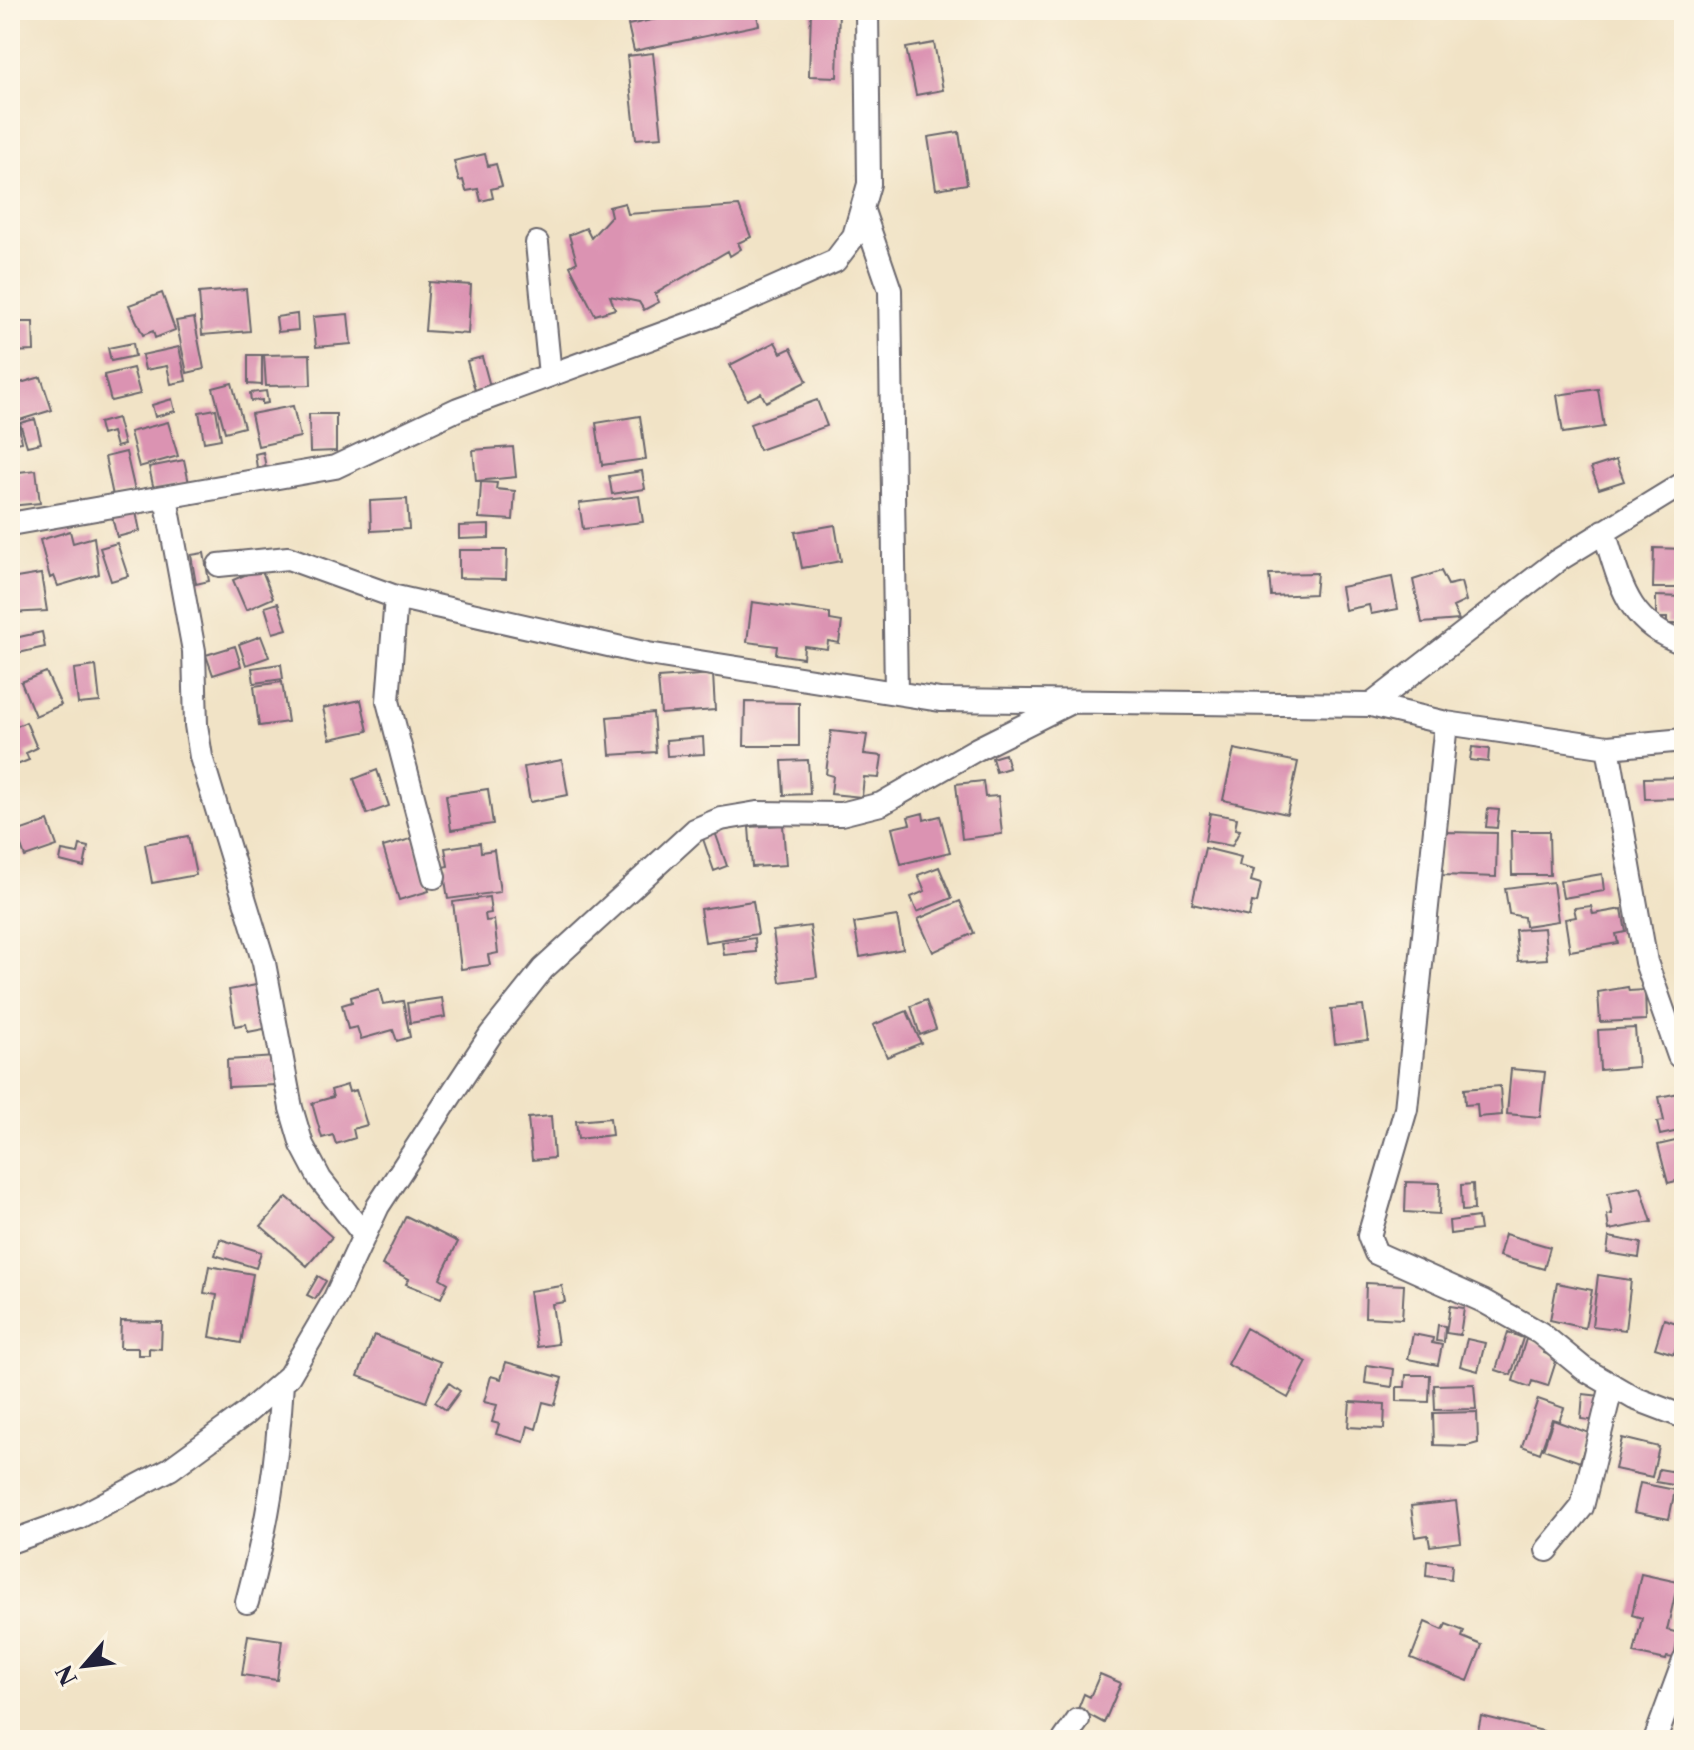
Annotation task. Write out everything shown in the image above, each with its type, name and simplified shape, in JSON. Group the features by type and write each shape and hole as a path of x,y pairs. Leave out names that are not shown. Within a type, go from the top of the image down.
{"street":[{"path":"10,524 335,467 458,409 711,316 835,261 854,236 869,184 867,10"},
{"path":"863,211 890,290 896,693"},
{"path":"537,243 550,375"},
{"path":"1371,705 1557,561 1684,483"},
{"path":"166,498 194,651 196,725 201,757 264,963 291,1108 302,1145 320,1179 364,1235"},
{"path":"1604,531 1624,594 1650,629 1684,643"},
{"path":"219,565 288,558 396,597 648,654 940,700 1371,705 1446,723 1608,747 1684,740"},
{"path":"396,597 388,701 434,877"},
{"path":"10,1542 77,1518 170,1469 282,1383 302,1357 378,1206 491,1034 543,969 695,830 721,819 757,813 841,814 881,804 977,749 1073,701"},
{"path":"1446,723 1406,1109 1369,1236 1376,1253 1483,1301 1540,1333 1584,1369 1634,1398 1684,1417"},
{"path":"1608,747 1646,962 1679,1056 1684,1058"},
{"path":"247,1602 269,1520 277,1467 282,1383"},
{"path":"1547,1550 1582,1507 1612,1385"},
{"path":"1655,1740 1684,1661"},
{"path":"1064,1740 1078,1720"}],"building":[{"path":"699,10 756,10 759,25 634,51 628,25"},
{"path":"811,10 839,10 837,77 809,76"},
{"path":"934,43 943,90 916,95 906,48"},
{"path":"653,53 662,137 636,139 627,56"},
{"path":"959,132 967,184 936,189 928,137"},
{"path":"485,154 488,166 496,164 502,186 491,189 493,198 481,201 478,189 466,191 463,180 459,181 454,161"},
{"path":"625,203 628,214 739,206 751,237 738,243 741,249 730,256 728,251 655,294 659,302 644,310 639,302 610,296 615,309 595,315 570,266 577,262 569,235 586,228 591,238 611,216 609,207"},
{"path":"429,282 471,285 468,334 425,331"},
{"path":"246,289 250,331 202,335 199,293"},
{"path":"162,293 175,330 155,338 153,331 143,335 129,305"},
{"path":"297,314 298,330 278,332 276,317"},
{"path":"348,314 351,344 316,347 313,317"},
{"path":"194,318 204,369 187,373 176,321"},
{"path":"10,322 33,322 34,351 10,352"},
{"path":"775,342 781,353 791,348 807,381 766,402 761,393 747,400 730,365"},
{"path":"133,343 135,356 111,361 108,348"},
{"path":"179,347 186,381 171,384 167,366 145,370 142,355"},
{"path":"310,354 311,385 266,386 264,355"},
{"path":"248,355 262,355 262,385 248,384"},
{"path":"482,357 491,390 476,394 467,361"},
{"path":"133,368 140,394 111,401 104,375"},
{"path":"41,377 52,410 13,422 10,386"},
{"path":"232,383 244,427 225,432 213,388"},
{"path":"1598,389 1604,427 1563,433 1557,395"},
{"path":"266,391 268,403 251,401 250,393"},
{"path":"172,399 175,411 155,417 152,405"},
{"path":"817,400 827,426 759,450 750,424"},
{"path":"293,406 300,437 258,446 251,414"},
{"path":"216,409 221,439 204,442 199,412"},
{"path":"309,414 336,414 336,451 310,452"},
{"path":"640,416 646,459 602,465 596,423"},
{"path":"117,418 124,445 116,447 112,432 102,435 99,423"},
{"path":"35,419 41,443 27,446 20,423"},
{"path":"168,422 178,456 139,467 130,432"},
{"path":"19,426 22,442 10,444 10,428"},
{"path":"513,447 516,477 476,481 473,450"},
{"path":"126,452 135,491 113,496 105,457"},
{"path":"263,452 267,473 258,475 255,454"},
{"path":"184,460 189,483 154,490 149,467"},
{"path":"1616,460 1624,481 1599,489 1591,468"},
{"path":"36,470 40,503 10,506 10,473"},
{"path":"642,471 645,489 612,494 609,476"},
{"path":"481,482 497,483 496,489 515,491 513,520 479,518"},
{"path":"639,496 643,522 583,529 579,503"},
{"path":"407,499 409,529 371,531 370,501"},
{"path":"136,512 140,531 117,537 112,517"},
{"path":"489,525 489,538 459,539 459,526"},
{"path":"835,525 841,561 802,568 795,532"},
{"path":"70,531 73,543 94,537 99,574 58,586 54,576 50,578 40,540"},
{"path":"117,543 128,576 111,581 100,548"},
{"path":"1654,548 1684,549 1684,588 1653,588"},
{"path":"459,550 507,550 506,579 459,578"},
{"path":"204,553 209,581 196,584 191,555"},
{"path":"261,568 273,598 246,610 233,580"},
{"path":"1441,571 1448,585 1461,582 1466,601 1453,607 1459,620 1422,623 1413,580"},
{"path":"1317,573 1315,594 1271,596 1269,574"},
{"path":"41,574 47,611 10,613 10,579"},
{"path":"1392,577 1398,609 1371,614 1369,605 1345,610 1341,587"},
{"path":"1656,596 1684,597 1684,624 1667,624 1667,618 1656,618"},
{"path":"752,602 830,613 830,620 842,622 839,643 828,641 827,649 804,646 803,658 776,654 777,646 747,642"},
{"path":"278,603 287,629 273,633 265,607"},
{"path":"42,632 45,647 10,655 10,639"},
{"path":"261,636 269,657 246,665 239,644"},
{"path":"235,646 241,666 213,675 206,655"},
{"path":"281,664 283,679 254,683 252,668"},
{"path":"96,666 100,702 78,704 74,669"},
{"path":"46,672 61,705 35,716 21,682"},
{"path":"713,674 715,710 661,714 658,678"},
{"path":"282,682 288,722 259,726 254,686"},
{"path":"361,700 368,731 330,739 323,708"},
{"path":"745,702 799,703 799,746 744,746"},
{"path":"653,713 656,752 610,755 607,717"},
{"path":"26,722 37,748 26,753 29,760 12,767 10,729"},
{"path":"831,731 867,735 864,754 882,756 879,778 864,777 862,797 831,794 833,776 826,774"},
{"path":"703,737 704,754 667,756 666,740"},
{"path":"1472,747 1489,749 1488,762 1470,760"},
{"path":"1234,749 1298,762 1287,814 1223,800"},
{"path":"1005,754 1009,768 996,772 992,758"},
{"path":"562,760 568,795 530,802 524,767"},
{"path":"808,760 810,794 784,795 782,761"},
{"path":"377,770 389,806 367,814 354,779"},
{"path":"1684,777 1684,798 1645,799 1644,778"},
{"path":"983,781 985,797 998,796 1002,834 962,839 956,784"},
{"path":"488,789 493,824 451,830 446,795"},
{"path":"1488,809 1499,810 1497,828 1486,827"},
{"path":"923,813 924,820 940,816 950,852 901,864 892,828 910,824 908,817"},
{"path":"1210,813 1237,818 1235,829 1240,830 1232,846 1205,841"},
{"path":"48,821 57,846 25,857 16,832"},
{"path":"783,825 786,865 752,867 749,827"},
{"path":"1511,831 1549,831 1550,875 1512,875"},
{"path":"715,832 727,866 714,871 702,836"},
{"path":"1443,832 1497,833 1496,877 1442,875"},
{"path":"188,836 196,875 152,883 145,844"},
{"path":"414,838 429,891 399,900 383,847"},
{"path":"480,843 481,852 494,850 500,892 448,899 443,867 448,866 445,848"},
{"path":"80,845 88,847 84,867 60,861 62,851 78,854"},
{"path":"1205,848 1241,857 1239,866 1254,870 1251,881 1261,884 1257,903 1252,902 1249,917 1192,904"},
{"path":"939,867 952,898 917,912 911,897 925,891 918,875"},
{"path":"1602,874 1604,891 1563,898 1560,881"},
{"path":"1553,882 1558,921 1525,926 1524,917 1509,914 1505,888"},
{"path":"489,897 491,913 485,914 486,921 494,920 498,953 488,955 490,965 461,969 453,902"},
{"path":"753,901 758,934 705,942 700,909"},
{"path":"960,901 974,933 933,952 918,919"},
{"path":"1591,906 1593,914 1622,909 1626,932 1616,934 1618,943 1570,951 1565,919 1576,917 1574,908"},
{"path":"897,916 903,949 860,957 854,923"},
{"path":"810,926 817,977 780,982 773,931"},
{"path":"1544,928 1547,959 1518,961 1515,930"},
{"path":"755,938 756,952 724,955 722,942"},
{"path":"262,984 269,1028 248,1032 246,1024 235,1026 229,990"},
{"path":"1628,987 1629,991 1645,990 1646,1020 1600,1022 1598,992"},
{"path":"379,989 383,1004 403,1001 410,1037 397,1041 393,1030 361,1039 357,1027 348,1029 342,1005 352,1002 351,997"},
{"path":"442,998 445,1017 410,1023 407,1003"},
{"path":"926,1000 936,1029 920,1035 911,1006"},
{"path":"1363,1006 1368,1040 1335,1044 1331,1009"},
{"path":"907,1011 921,1043 887,1057 873,1025"},
{"path":"1635,1028 1638,1067 1600,1070 1598,1030"},
{"path":"276,1057 278,1085 228,1087 227,1060"},
{"path":"1511,1069 1545,1072 1540,1117 1507,1114"},
{"path":"347,1085 349,1092 356,1090 367,1125 353,1129 355,1138 336,1144 333,1135 322,1138 312,1103 333,1097 331,1090"},
{"path":"1500,1086 1502,1115 1478,1117 1477,1104 1465,1105 1464,1089"},
{"path":"1684,1092 1684,1130 1660,1135 1657,1122 1664,1121 1659,1097"},
{"path":"551,1116 554,1158 532,1160 528,1118"},
{"path":"610,1118 612,1135 578,1139 576,1121"},
{"path":"1684,1139 1684,1179 1668,1183 1658,1145"},
{"path":"1406,1182 1440,1183 1439,1214 1405,1212"},
{"path":"1473,1184 1474,1210 1462,1211 1461,1185"},
{"path":"1641,1187 1652,1222 1609,1230 1607,1215 1612,1214 1608,1193"},
{"path":"287,1197 332,1237 307,1266 261,1226"},
{"path":"406,1216 458,1242 440,1278 448,1283 441,1298 406,1284 409,1279 382,1265"},
{"path":"1478,1217 1480,1230 1450,1234 1449,1221"},
{"path":"1505,1234 1550,1247 1544,1269 1499,1256"},
{"path":"1609,1237 1641,1243 1639,1258 1607,1253"},
{"path":"220,1239 261,1252 256,1268 215,1255"},
{"path":"209,1266 253,1274 241,1343 210,1337 217,1295 204,1293"},
{"path":"1598,1275 1631,1280 1625,1330 1592,1326"},
{"path":"318,1276 326,1281 315,1299 307,1295"},
{"path":"1366,1283 1404,1285 1402,1319 1365,1317"},
{"path":"1557,1283 1592,1290 1585,1328 1550,1320"},
{"path":"562,1286 565,1302 552,1304 558,1344 537,1347 529,1291"},
{"path":"1450,1306 1464,1308 1460,1335 1446,1333"},
{"path":"1664,1319 1683,1325 1674,1354 1655,1348"},
{"path":"121,1321 162,1322 161,1349 149,1348 149,1355 138,1355 138,1348 120,1348"},
{"path":"1438,1325 1445,1326 1444,1342 1436,1341"},
{"path":"1246,1328 1307,1362 1288,1398 1227,1364"},
{"path":"1508,1332 1523,1338 1511,1375 1496,1370"},
{"path":"1413,1334 1433,1338 1432,1343 1442,1345 1438,1365 1408,1359"},
{"path":"374,1335 441,1362 426,1402 358,1376"},
{"path":"1467,1339 1485,1343 1478,1371 1460,1366"},
{"path":"1526,1339 1547,1346 1544,1353 1557,1358 1548,1386 1532,1381 1530,1387 1513,1381"},
{"path":"506,1362 562,1378 555,1405 543,1402 536,1429 528,1426 524,1442 496,1434 499,1424 492,1422 497,1405 484,1402 491,1376 501,1379"},
{"path":"1367,1365 1394,1369 1392,1387 1365,1383"},
{"path":"1406,1375 1430,1375 1429,1402 1397,1401 1397,1387 1405,1387"},
{"path":"449,1383 460,1391 446,1410 435,1402"},
{"path":"1474,1384 1476,1409 1435,1410 1434,1385"},
{"path":"1583,1394 1600,1396 1597,1421 1581,1419"},
{"path":"1538,1399 1564,1408 1559,1421 1552,1419 1540,1453 1522,1446"},
{"path":"1350,1402 1385,1404 1384,1429 1348,1427"},
{"path":"1477,1412 1478,1443 1467,1446 1434,1445 1433,1413"},
{"path":"1553,1420 1589,1433 1580,1462 1543,1449"},
{"path":"1622,1438 1659,1447 1652,1477 1615,1469"},
{"path":"1659,1469 1682,1473 1679,1486 1656,1482"},
{"path":"1640,1483 1675,1490 1669,1519 1634,1512"},
{"path":"1456,1501 1461,1542 1430,1546 1428,1535 1415,1537 1411,1506"},
{"path":"1427,1561 1452,1564 1451,1579 1426,1576"},
{"path":"1641,1574 1678,1582 1667,1630 1679,1633 1674,1658 1667,1657 1666,1660 1634,1653 1642,1618 1632,1615"},
{"path":"1425,1622 1443,1630 1446,1624 1464,1631 1462,1637 1482,1645 1468,1681 1411,1658"},
{"path":"248,1635 282,1640 277,1680 242,1675"},
{"path":"1100,1674 1121,1683 1104,1723 1078,1709 1084,1694 1090,1697"},
{"path":"1481,1716 1543,1731 1541,1740 1476,1740"}]}
